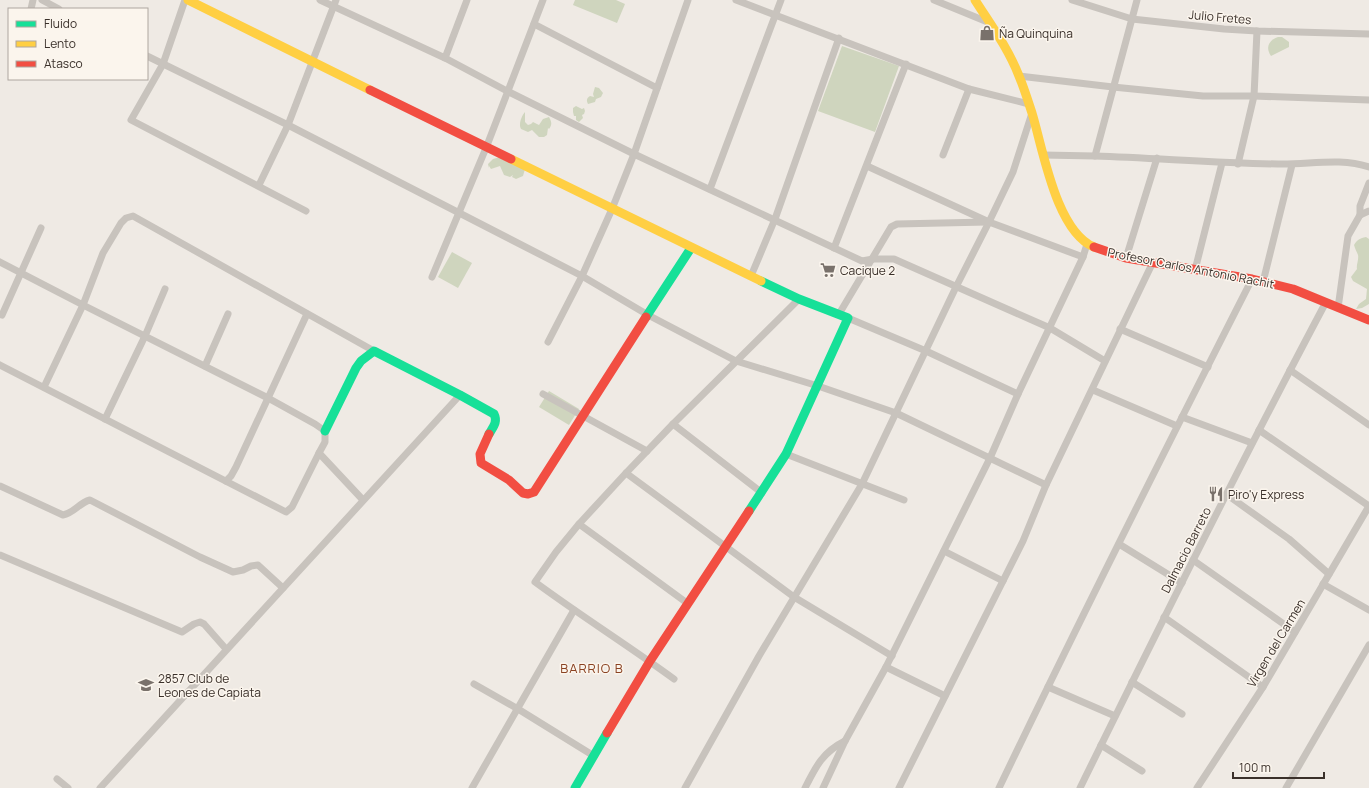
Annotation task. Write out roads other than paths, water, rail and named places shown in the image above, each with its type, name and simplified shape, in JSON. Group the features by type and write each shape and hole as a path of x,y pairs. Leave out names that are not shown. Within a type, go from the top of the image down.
{"street":[{"path":"42,0 57,8"},
{"path":"306,210 131,120 163,64 187,0 486,148 798,299 839,314 926,351 1018,394"},
{"path":"320,0 335,4 634,154 862,261 873,259 894,259 1050,328 1105,361"},
{"path":"445,58 467,0"},
{"path":"432,277 460,213 543,0"},
{"path":"548,342 582,276 612,209 634,154 688,0"},
{"path":"686,788 759,656 862,484 956,287 1013,172 1030,109 969,89 839,38 736,0"},
{"path":"710,189 781,0"},
{"path":"934,0 991,23"},
{"name":"Profesor Carlos Antonio Rachit","path":"975,0 1008,51 1019,76 1030,109 1054,191 1065,216 1079,237 1087,244 1126,258 1263,282 1293,289 1369,320"},
{"name":"Julio Fretes","path":"1072,0 1132,19 1224,29 1369,34"},
{"path":"1095,156 1137,0"},
{"path":"259,186 288,125 335,4"},
{"path":"534,24 657,88"},
{"path":"1238,164 1254,96 1257,31"},
{"path":"751,276 774,220 839,38"},
{"path":"148,56 288,125 582,276 648,315 736,361 818,386 896,413 1046,485"},
{"path":"834,248 906,64"},
{"path":"1019,76 1203,96 1254,96 1369,100"},
{"path":"943,155 969,89"},
{"path":"1043,155 1157,158 1238,164 1292,165 1343,162 1369,167"},
{"path":"1126,258 1157,158"},
{"path":"1195,270 1222,163"},
{"path":"1263,282 1292,165"},
{"path":"866,166 989,222 1083,257"},
{"path":"1338,308 1348,236 1360,215 1360,206 1369,183"},
{"path":"1360,215 1369,211"},
{"path":"44,387 82,305 103,253 121,223 126,218 133,216 374,351 494,414 496,423 479,453 479,460 481,463 520,489 523,493 528,494 534,492 691,248"},
{"path":"839,314 891,227 897,224 989,222"},
{"path":"2,315 41,228"},
{"path":"832,788 824,786 845,741 892,656 990,458 1018,394 1083,257 1087,244"},
{"path":"0,262 82,305 268,398 325,431"},
{"path":"899,788 1023,541 1046,485 1093,390 1105,361 1152,262"},
{"path":"999,788 1177,426 1252,280"},
{"path":"105,419 145,336 165,289"},
{"path":"674,679 535,582 556,552 579,524 626,473 798,299"},
{"name":"Dalmacio Barreto","path":"1080,788 1226,494 1326,302"},
{"path":"205,366 228,314"},
{"path":"226,481 236,467 307,314"},
{"path":"575,788 650,661 724,546 762,493 786,454 848,318"},
{"path":"1120,330 1208,367"},
{"path":"0,365 286,512 292,507 325,442 325,431 356,368 361,361 374,351"},
{"path":"1290,370 1369,425"},
{"path":"1093,390 1177,426"},
{"path":"543,394 647,451"},
{"path":"100,788 460,395"},
{"path":"1182,417 1252,443"},
{"path":"673,424 762,493"},
{"path":"1259,430 1369,506"},
{"path":"319,453 363,500"},
{"path":"786,454 904,500"},
{"path":"626,473 794,597 892,656"},
{"path":"0,486 63,515 68,514 83,502 90,500 200,557 233,572 258,565 283,588"},
{"path":"1226,494 1289,539 1329,574"},
{"name":"Virgen del Carmen","path":"1197,788 1264,687 1369,506"},
{"path":"579,524 687,603"},
{"path":"1119,544 1182,583"},
{"path":"944,551 1003,581"},
{"path":"0,555 179,631 182,632 200,622 204,624 226,649"},
{"path":"1193,560 1296,632"},
{"path":"1323,584 1369,610"},
{"path":"472,788 574,610"},
{"path":"1164,617 1264,687"},
{"path":"1286,788 1369,645"},
{"path":"886,667 946,696"},
{"path":"1132,682 1182,714"},
{"path":"474,684 518,709 594,756"},
{"path":"1048,687 1115,716"},
{"path":"806,788 819,762 827,752 845,741"},
{"path":"1101,745 1142,771"},
{"path":"57,779 68,788"}],"place":[{"name":"Ña Quinquina","path":"987,33"},
{"name":"Cacique 2","path":"828,270"},
{"name":"Piro'y Express","path":"1216,494"},
{"name":"2857 Club de Leones de Capiata","path":"146,685"}],"district":[{"name":"BARRIO B","path":"592,668"}]}
